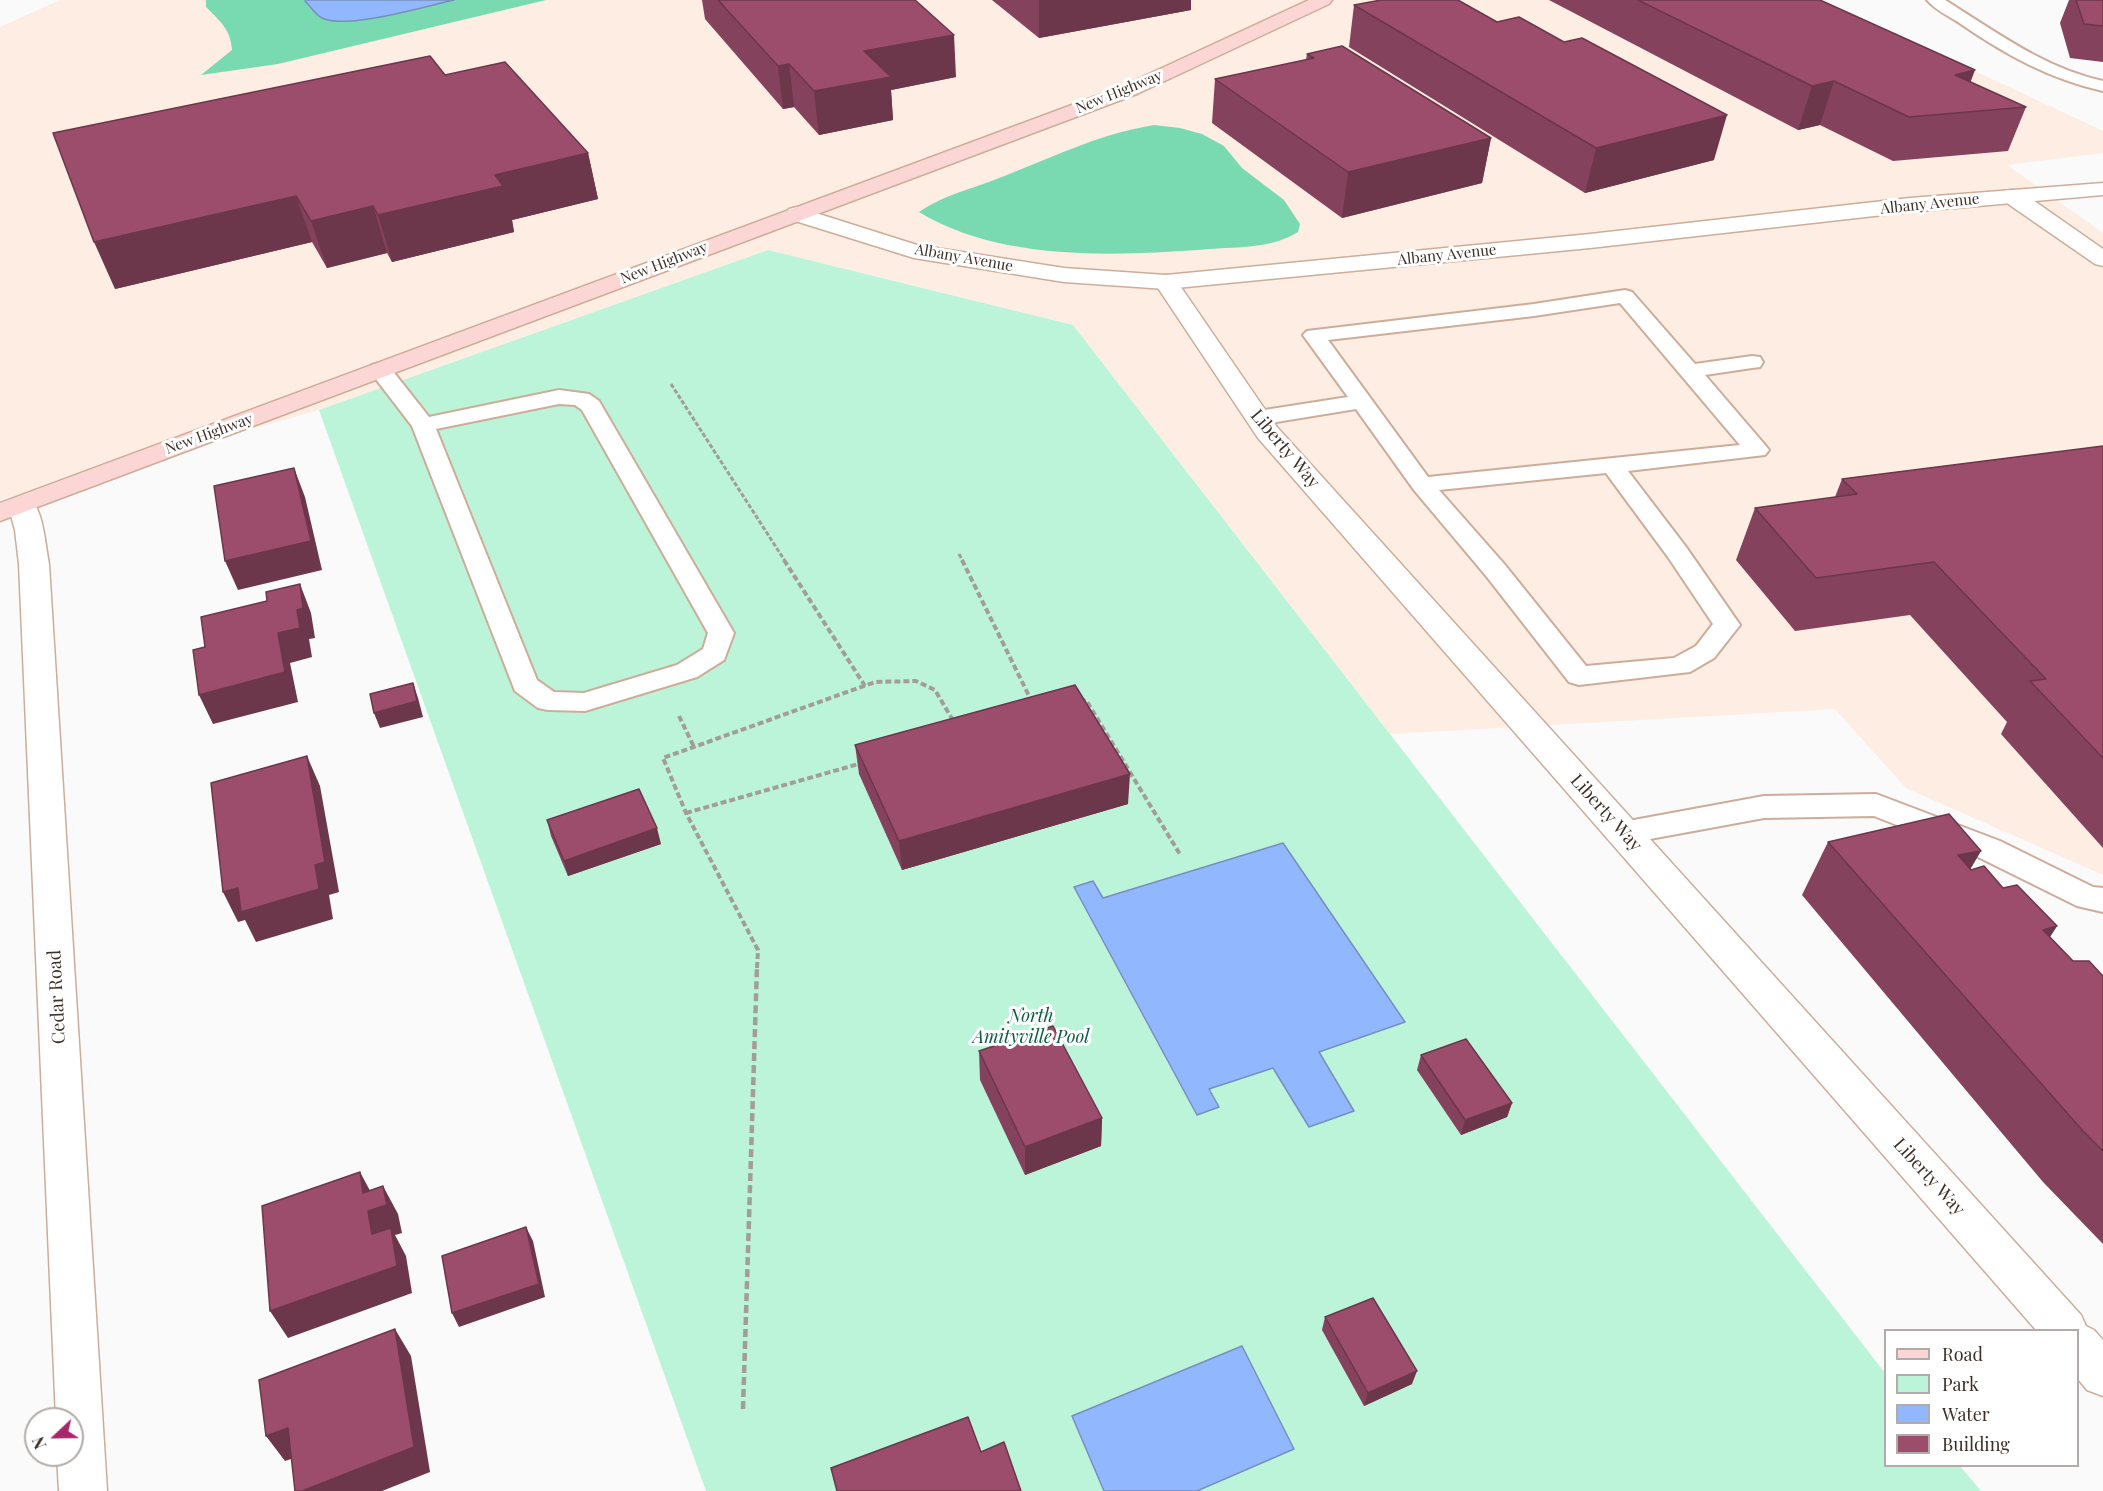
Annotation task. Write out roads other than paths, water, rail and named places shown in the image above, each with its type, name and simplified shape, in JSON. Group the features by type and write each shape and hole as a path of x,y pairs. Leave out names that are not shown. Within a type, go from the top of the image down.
{"main road":[{"name":"New Highway","path":"11,509 1130,90 1323,0"}],"street":[{"name":"Albany Avenue","path":"797,214 914,251 1065,275 1166,282 2012,196 2103,189"},
{"path":"2012,196 2103,259"},
{"name":"Liberty Way","path":"1166,282 1275,441 2064,1329"},
{"name":"Cedar Road","path":"11,509 29,530 34,564 83,1491"},
{"path":"2079,1346 2103,1374"}],"lane":[{"path":"1935,0 2023,57 2064,76 2103,86"},
{"path":"1422,485 1611,464 1757,450 1625,296 1534,310 1314,335 1422,485 1496,571 1580,676 1680,666 1705,652 1727,626 1677,552 1611,464"},
{"path":"1689,371 1752,362"},
{"path":"380,370 423,425 525,685 548,700 585,702 687,670 715,654 721,633 591,406 581,399 559,397 423,425"},
{"path":"1258,418 1361,402"},
{"path":"1623,833 1764,807 1876,805 1989,849 2088,898 2103,900"}],"water":[{"path":"306,0 454,0 386,16 333,21 318,15"},
{"path":"1283,843 1405,1022 1319,1052 1354,1111 1309,1127 1273,1068 1209,1089 1219,1107 1197,1115 1074,887 1093,881 1103,898"},
{"path":"1242,1346 1294,1449 1197,1491 1104,1491 1072,1416"}],"park label":[{"name":"North Amityville Pool","path":"1031,1026"}]}
